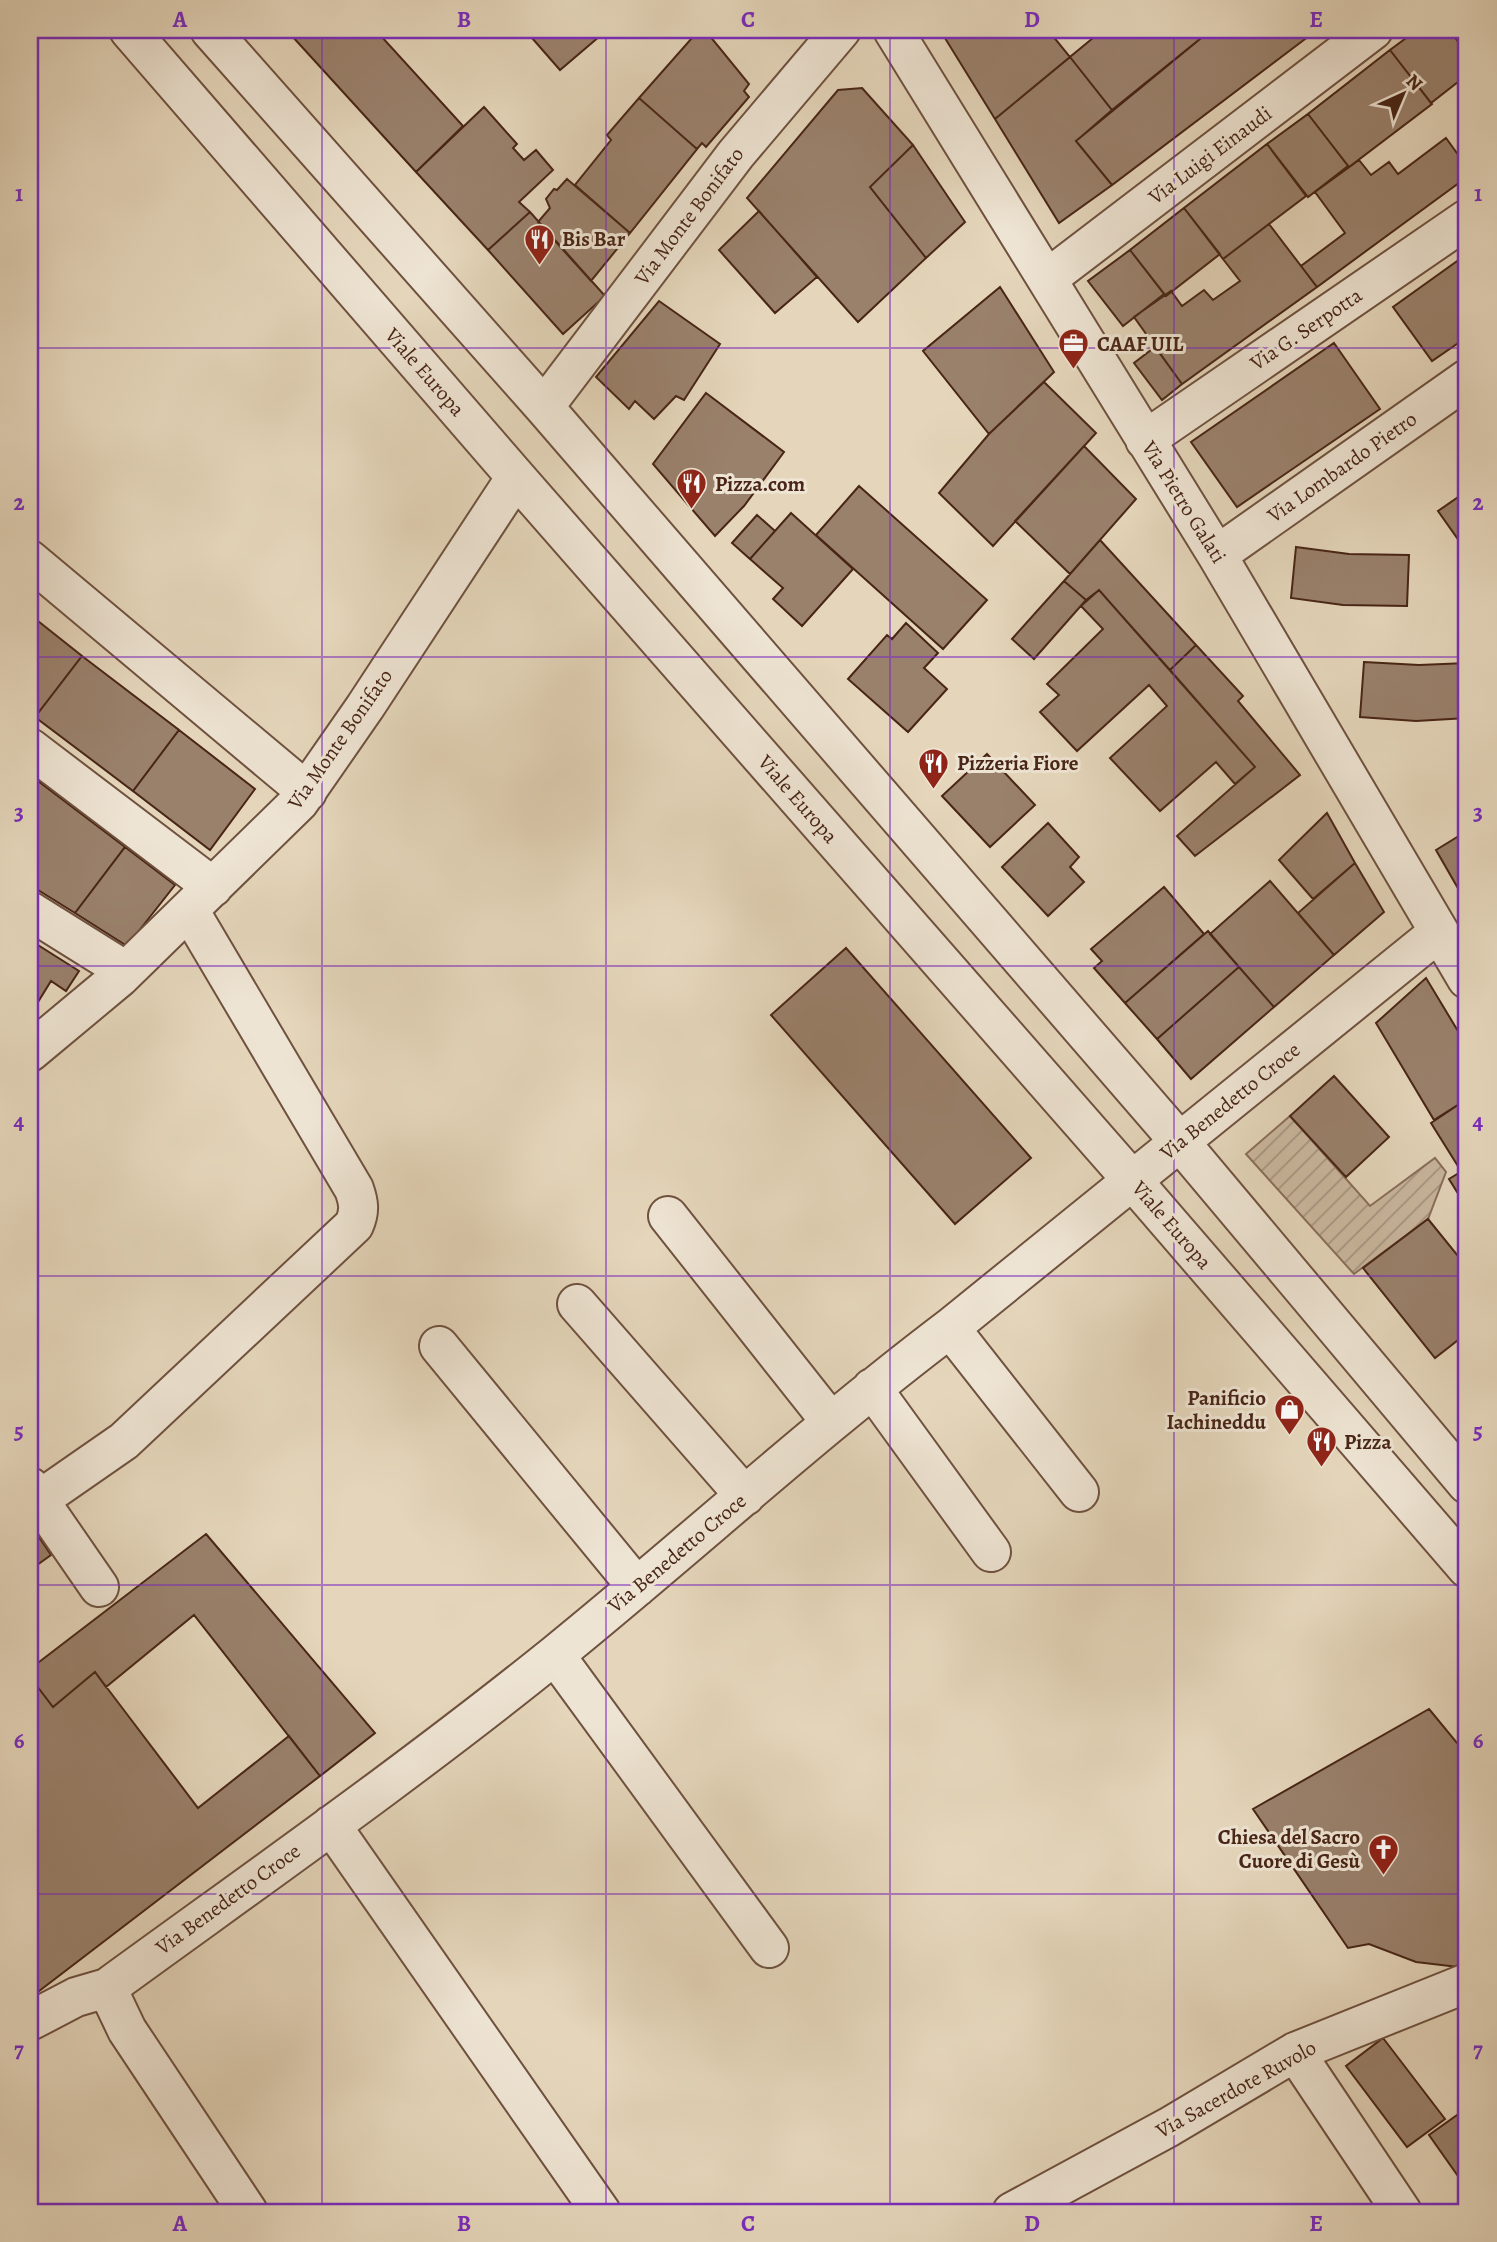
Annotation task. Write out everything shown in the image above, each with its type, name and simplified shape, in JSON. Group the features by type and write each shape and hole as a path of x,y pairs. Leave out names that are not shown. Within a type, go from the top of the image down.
{"street":[{"name":"Viale Europa","path":"129,30 1467,1568"},
{"name":"Via Monte Bonifato","path":"544,407 736,154 841,30"},
{"name":"Via Pietro Galati","path":"893,30 1217,555 1467,979"},
{"name":"Via Luigi Einaudi","path":"1047,279 1373,30"},
{"path":"229,36 544,407 1179,1142 1467,1483"},
{"name":"Via G. Serpotta","path":"1145,440 1467,219"},
{"name":"Via Lombardo Pietro","path":"1217,555 1467,379"},
{"name":"Via Monte Bonifato","path":"30,1052 126,971 299,802 365,707 516,477"},
{"path":"30,560 307,792"},
{"path":"30,748 201,898 359,1203 359,1214 354,1225 124,1441 34,1493 99,1587"},
{"path":"30,911 126,971"},
{"name":"Via Benedetto Croce","path":"30,2021 76,1997 107,1988 459,1731 637,1587 872,1388 950,1328 1439,932"},
{"path":"668,1216 831,1422"},
{"path":"577,1304 744,1496"},
{"path":"950,1328 1079,1492"},
{"path":"439,1346 637,1587"},
{"path":"872,1388 991,1552"},
{"path":"555,1655 769,1948"},
{"path":"331,1825 601,2212"},
{"name":"Via Sacerdote Ruvolo","path":"1012,2212 1168,2127 1295,2052 1467,1983"},
{"path":"107,1988 127,2030 248,2212"},
{"path":"1295,2052 1402,2212"}],"shaded area":[{"path":"1290,1116 1370,1206 1435,1158 1446,1172 1428,1219 1354,1274 1246,1154"}],"building":[{"path":"299,30 380,30 383,33 380,35 463,126 416,172 292,36"},
{"path":"525,30 607,30 560,70"},
{"path":"699,30 705,30 749,84 744,91 749,97 706,147 702,143 697,149 639,98"},
{"path":"940,30 1048,30 1070,57 995,119"},
{"path":"1086,30 1211,30 1112,110 1070,57 1093,38"},
{"path":"1211,30 1317,30 1112,185 1076,141"},
{"path":"1417,30 1449,30 1467,53 1465,92 1458,82 1431,103 1390,50"},
{"path":"1449,30 1467,30 1467,53"},
{"path":"1390,50 1432,104 1349,167 1308,114"},
{"path":"1070,57 1112,110 1076,141 1112,185 1059,223 995,119"},
{"path":"862,88 913,145 870,187 926,258 858,322 747,198 838,90"},
{"path":"639,98 697,149 630,233 575,185 611,140 607,135"},
{"path":"484,107 517,144 513,148 524,160 536,150 553,170 519,202 530,212 488,250 416,172"},
{"path":"1308,114 1348,166 1308,197 1267,144"},
{"path":"1446,138 1467,167 1467,177 1317,287 1301,266 1345,233 1315,192 1359,160 1371,175 1389,162 1398,174"},
{"path":"1267,144 1306,196 1223,259 1184,208"},
{"path":"913,145 965,222 926,258 870,187"},
{"path":"567,179 630,233 591,281 538,222 550,208 546,199"},
{"path":"1184,208 1220,254 1166,296 1130,250"},
{"path":"759,211 817,277 775,313 719,250"},
{"name":"Bis Bar","path":"530,212 605,296 563,334 488,250"},
{"path":"1269,224 1317,287 1182,384 1134,317 1171,291 1182,306 1204,290 1213,300 1240,281 1223,259"},
{"path":"1130,250 1164,294 1123,326 1088,281"},
{"path":"1467,254 1467,337 1432,361 1393,307"},
{"path":"1000,287 1054,372 989,434 923,351"},
{"path":"659,301 720,344 684,400 676,396 654,419 635,401 629,409 596,377"},
{"path":"1334,343 1380,409 1237,507 1191,442"},
{"path":"1155,347 1182,384 1162,400 1134,363"},
{"path":"1044,382 1096,433 993,546 939,493 989,434"},
{"path":"706,393 784,452 744,506 715,536 653,464"},
{"path":"1084,446 1136,499 1070,574 1015,521"},
{"path":"859,486 987,600 943,649 816,535"},
{"path":"1467,491 1467,552 1438,511"},
{"path":"791,513 853,569 802,626 773,599 783,588 750,559"},
{"path":"757,515 775,531 750,559 732,543"},
{"path":"1100,540 1196,645 1170,670 1099,590 1086,600 1064,581"},
{"path":"1296,547 1349,554 1409,555 1407,606 1343,605 1291,598"},
{"path":"1064,581 1086,600 1034,659 1012,639"},
{"path":"1099,590 1255,767 1235,784 1216,762 1160,811 1110,758 1167,706 1149,685 1077,751 1040,712 1059,695 1047,684 1103,629 1081,606"},
{"path":"38,621 82,656 35,717 30,713 30,633"},
{"path":"906,623 938,653 924,668 947,689 908,732 848,679 887,635 892,639"},
{"path":"1196,645 1243,696 1238,701 1300,775 1195,856 1177,836 1255,767 1170,670"},
{"path":"82,656 179,730 133,791 35,717"},
{"path":"1364,662 1419,665 1467,663 1467,718 1416,721 1360,717"},
{"path":"179,730 255,789 210,850 133,791"},
{"path":"987,754 1035,805 990,847 942,796"},
{"path":"30,775 125,847 75,913 30,885"},
{"path":"1327,813 1355,863 1313,899 1279,860"},
{"path":"1048,823 1079,857 1070,867 1084,882 1048,916 1002,867"},
{"path":"1467,831 1467,904 1436,850"},
{"path":"125,847 175,885 127,946 75,913"},
{"path":"1355,863 1384,912 1334,955 1298,913"},
{"path":"1270,881 1334,955 1274,1007 1210,934"},
{"path":"1164,887 1204,934 1125,1003 1094,968 1102,961 1091,949"},
{"path":"1208,931 1239,967 1157,1039 1125,1003"},
{"path":"30,940 79,971 66,991 51,981 30,1015"},
{"path":"846,948 1031,1158 955,1224 771,1015"},
{"path":"1239,967 1274,1007 1191,1079 1157,1039"},
{"path":"1426,978 1467,1046 1467,1099 1434,1120 1376,1023"},
{"path":"1334,1076 1389,1137 1346,1177 1290,1116"},
{"path":"1467,1099 1467,1168 1461,1171 1431,1123"},
{"path":"1467,1168 1467,1208 1449,1179"},
{"path":"1428,1219 1467,1267 1467,1333 1435,1358 1363,1268"},
{"path":"30,1524 51,1555 30,1570"},
{"path":"206,1534 375,1733 320,1776 194,1615 106,1687 95,1672 53,1707 30,1677 30,1669"},
{"path":"95,1672 198,1808 289,1736 320,1776 30,1998 30,1677 53,1707"},
{"name":"Chiesa del Sacro Cuore di Gesù","path":"1429,1709 1467,1755 1467,1958 1458,1967 1416,1962 1369,1944 1348,1948 1253,1809"},
{"path":"1383,2038 1445,2119 1407,2147 1346,2066"},
{"path":"1467,2108 1467,2184 1465,2186 1429,2135"}],"place":[{"name":"Bis Bar","path":"539,266"},
{"name":"CAAF UIL","path":"1074,371"},
{"name":"Pizza.com","path":"692,511"},
{"name":"Pizzeria Fiore","path":"934,790"},
{"name":"Panificio Iachineddu","path":"1289,1437"},
{"name":"Pizza","path":"1321,1469"},
{"name":"Chiesa del Sacro Cuore di Gesù","path":"1383,1876"}]}
